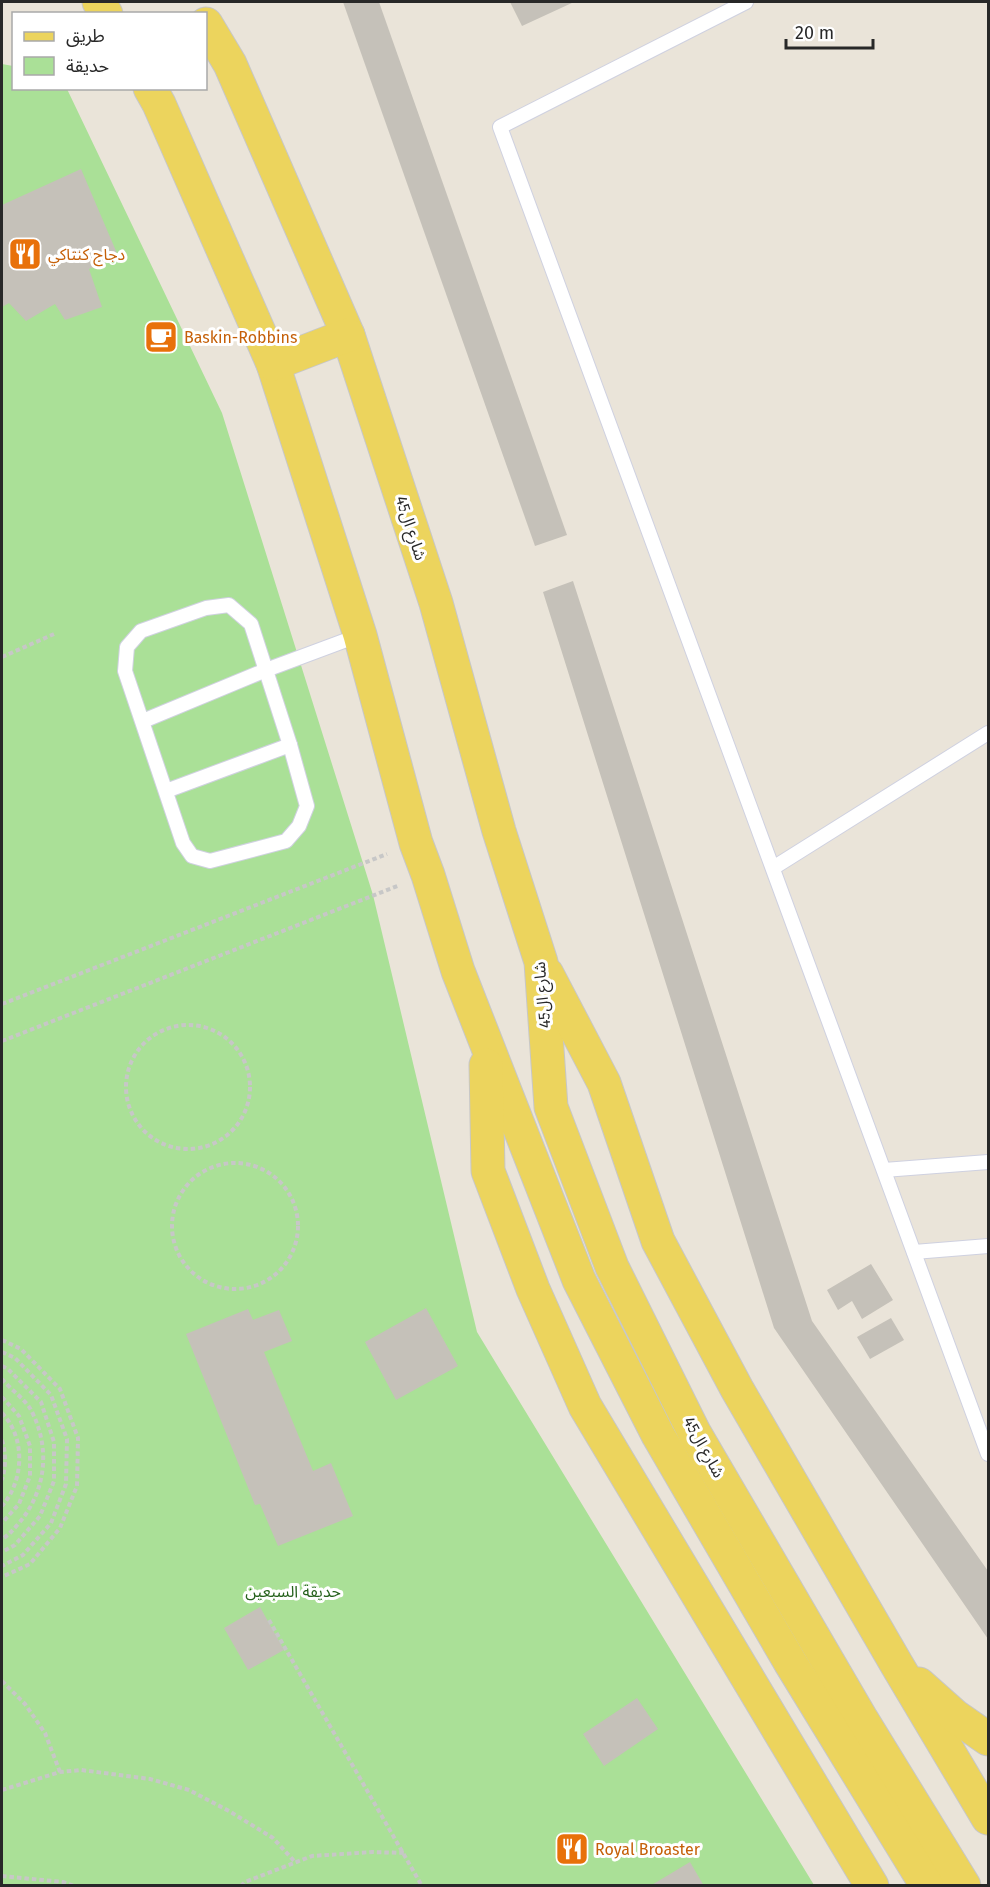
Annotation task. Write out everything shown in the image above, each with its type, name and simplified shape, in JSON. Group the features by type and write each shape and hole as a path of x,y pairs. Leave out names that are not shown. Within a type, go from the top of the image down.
{"main road":[{"name":"شارع ال45","path":"207,26 230,64 348,335 436,603 499,831 541,962 551,1107 612,1267 694,1432 862,1720 964,1886"},
{"name":"شارع ال45","path":"151,90 273,364 360,635 416,843 458,972 579,1280 658,1434 790,1662 927,1886"},
{"path":"273,364 348,335"},
{"path":"541,962 604,1083 658,1241 737,1389 988,1818"},
{"path":"485,1042 488,1171 532,1289 585,1406 872,1886"},
{"path":"897,1665 955,1716 988,1739"}],"lane":[{"path":"746,2 500,127 988,1454"},
{"path":"229,605 250,624 266,670 307,806 299,826 286,841 210,861 192,856 183,843 125,671 127,647 141,631 206,609 229,605"},
{"path":"143,721 266,670 360,635"},
{"path":"773,868 988,733"},
{"path":"166,791 290,746"},
{"path":"884,1170 988,1162"},
{"path":"914,1252 988,1246"}],"path":[{"path":"2,657 54,634"},
{"path":"2,1004 416,843"},
{"path":"2,1041 428,875"},
{"path":"188,1024 210,1028 218,1032 240,1052 245,1063 250,1093 243,1117 224,1138 198,1149 175,1149 147,1135 129,1109 125,1078 136,1051 154,1034 174,1025 188,1024"},
{"path":"235,1163 257,1167 273,1176 288,1192 293,1202 298,1232 290,1257 272,1278 245,1289 222,1289 194,1275 175,1249 172,1218 183,1189 201,1173 221,1164 235,1163"},
{"path":"2,1340 21,1349 60,1389 78,1438 77,1486 60,1528 30,1564 2,1578"},
{"path":"2,1352 15,1358 51,1395 68,1440 66,1484 51,1523 23,1556 2,1566"},
{"path":"2,1366 8,1369 41,1402 54,1442 54,1481 40,1516 15,1545 2,1551"},
{"path":"2,1379 30,1408 43,1443 42,1479 30,1510 8,1536 2,1539"},
{"path":"2,1397 19,1416 30,1446 30,1476 19,1503 2,1524"},
{"path":"2,1413 9,1421 19,1447 18,1474 9,1497 2,1506"},
{"path":"2,1440 5,1450 5,1471 2,1479"},
{"path":"269,1620 422,1886"},
{"path":"2,1681 25,1704 45,1733 60,1772"},
{"path":"2,1790 60,1772 81,1770 150,1779 189,1790 229,1811 273,1838 295,1863"},
{"path":"241,1886 245,1882 312,1856 372,1852 404,1853"},
{"path":"2,1876 63,1882 74,1886"}],"green space":[{"name":"حديقة السبعين","path":"2,64 12,66 12,90 67,90 222,413 373,895 477,1332 814,1885 2,1885"}],"building":[{"path":"343,2 379,2 567,535 535,546"},
{"path":"510,2 574,2 522,26"},
{"path":"81,169 119,258 89,269 102,307 65,320 55,304 26,321 9,303 2,307 2,205"},
{"path":"573,581 812,1321 988,1571 988,1639 774,1328 543,592"},
{"path":"871,1264 893,1300 862,1319 852,1301 838,1310 827,1290"},
{"path":"426,1308 458,1366 396,1400 365,1342"},
{"path":"248,1309 253,1320 279,1310 292,1341 264,1352 313,1471 331,1463 353,1516 278,1546 260,1504 255,1505 186,1334"},
{"path":"891,1318 904,1340 870,1359 857,1337"},
{"path":"260,1607 284,1650 248,1670 224,1628"},
{"path":"637,1698 658,1729 604,1766 583,1734"},
{"path":"690,1862 704,1886 650,1886"}],"place":[{"name":"دجاج كنتاكي","path":"25,254"},
{"name":"Baskin-Robbins","path":"161,337"},
{"name":"Royal Broaster","path":"572,1849"}]}
